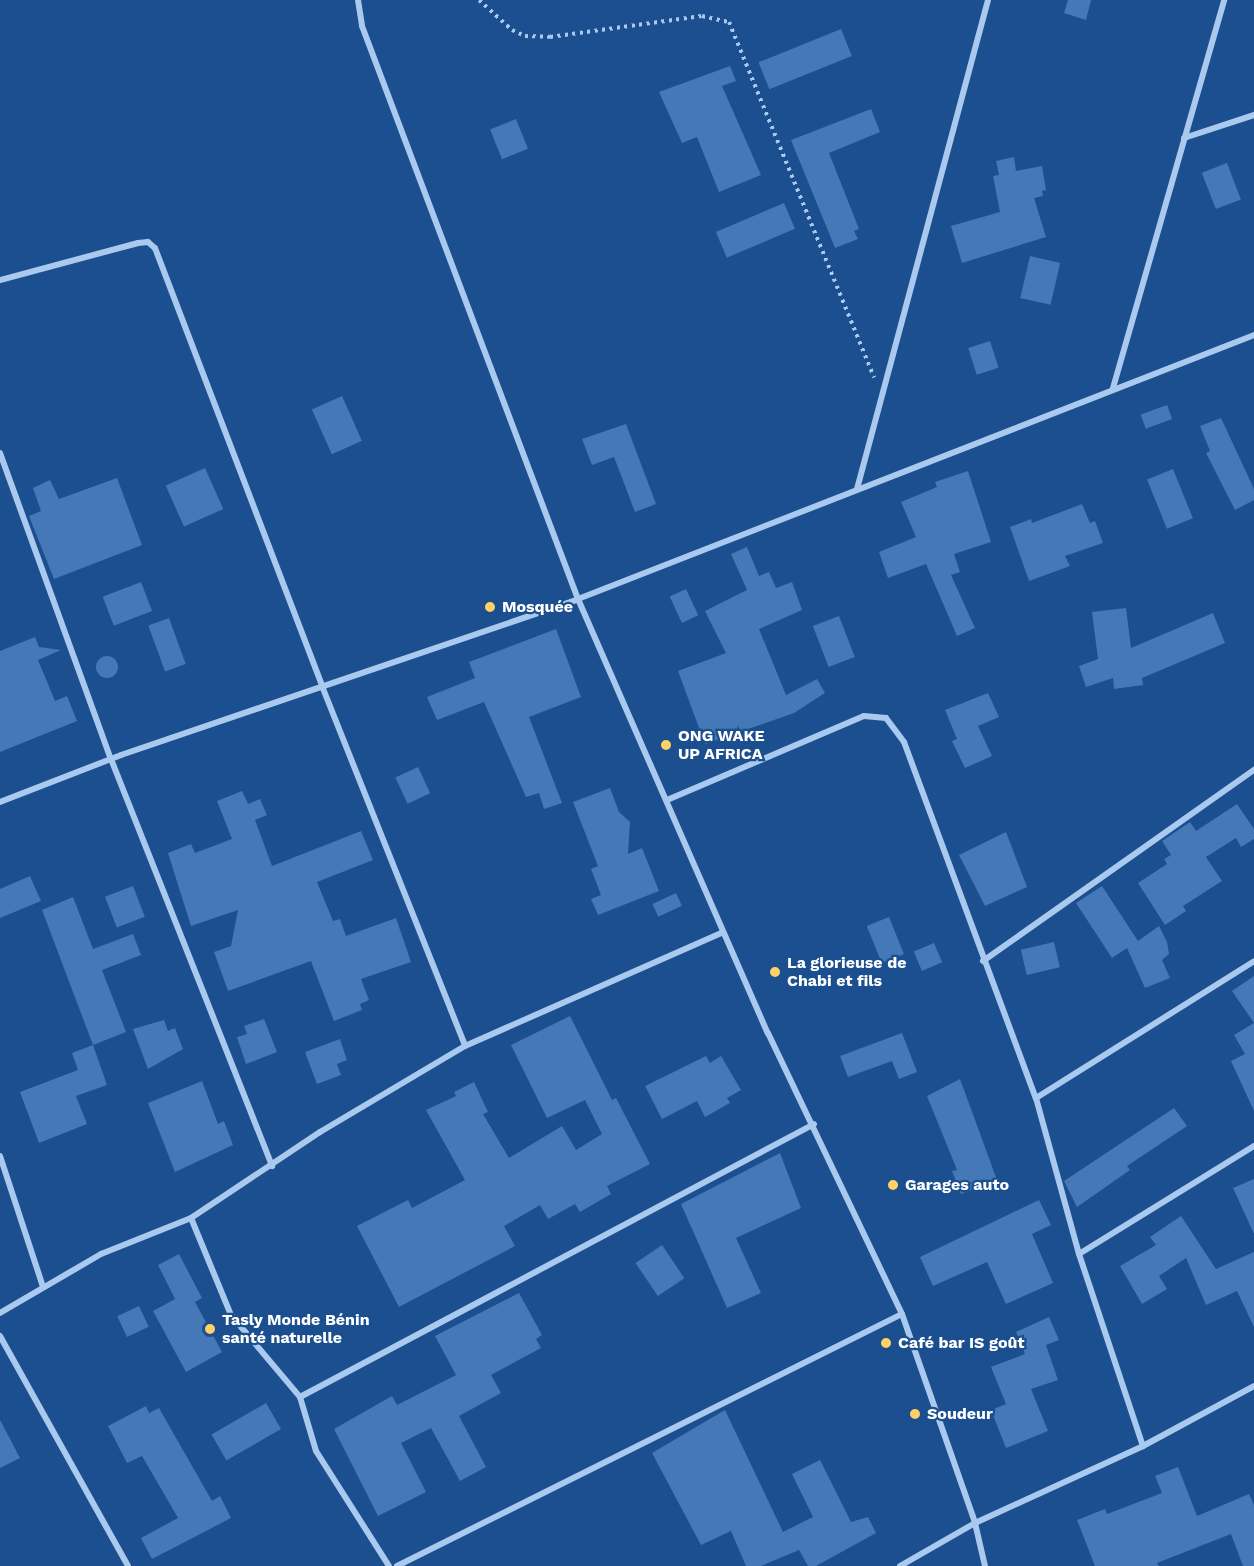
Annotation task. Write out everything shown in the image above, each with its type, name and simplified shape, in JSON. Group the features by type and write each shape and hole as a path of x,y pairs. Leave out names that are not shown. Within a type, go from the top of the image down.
{"street":[{"path":"358,0 366,37 578,599 723,932 902,1314 975,1523 985,1566"},
{"path":"857,489 988,0"},
{"path":"1113,388 1224,0"},
{"path":"1184,138 1254,115"},
{"path":"0,280 138,243 148,242 155,248 322,686 465,1046"},
{"path":"0,802 111,759 578,599 1113,388 1254,335"},
{"path":"0,453 111,759 272,1166"},
{"path":"667,800 864,716 886,718 904,742 1036,1098 1079,1254 1143,1446"},
{"path":"983,960 1254,770"},
{"path":"0,1312 101,1254 191,1218 465,1046 723,932"},
{"path":"1036,1098 1254,961"},
{"path":"300,1397 814,1124"},
{"path":"1079,1254 1254,1146"},
{"path":"0,1156 43,1287"},
{"path":"191,1218 231,1315 300,1397 316,1451 389,1566"},
{"path":"397,1566 902,1314"},
{"path":"0,1336 128,1566"},
{"path":"900,1566 975,1523 1143,1446 1254,1386"}],"path":[{"path":"479,0 512,30 525,36 550,37 702,16 729,22 882,398"}],"building":[{"path":"1068,0 1091,0 1086,20 1064,13"},
{"path":"841,29 852,56 769,89 758,62"},
{"path":"730,66 736,81 722,86 761,175 719,192 697,137 682,143 659,92"},
{"path":"871,109 880,132 829,153 859,229 854,231 858,239 835,248 791,140"},
{"path":"516,119 528,149 502,159 490,129"},
{"path":"1014,157 1016,171 1042,166 1046,190 1042,191 1043,196 1034,198 1046,237 962,263 951,226 1000,212 993,176 999,175 996,161"},
{"path":"1227,163 1241,199 1216,209 1202,173"},
{"path":"784,203 795,229 727,258 716,232"},
{"path":"1030,256 1060,263 1051,305 1020,298"},
{"path":"990,341 999,368 977,375 968,348"},
{"path":"342,396 362,441 332,454 312,409"},
{"path":"1167,405 1172,419 1146,429 1141,415"},
{"path":"1221,418 1254,489 1254,500 1235,510 1206,453 1210,451 1200,426"},
{"path":"626,424 656,504 635,512 614,457 592,465 582,439"},
{"path":"205,468 223,509 184,527 166,485"},
{"path":"1173,469 1193,518 1167,529 1147,479"},
{"path":"968,471 991,542 954,554 960,572 951,575 975,628 957,636 926,564 888,578 879,552 916,537 901,502 937,487 935,482"},
{"path":"117,478 142,545 54,579 29,516 41,511 33,488 50,480 59,499"},
{"path":"1082,504 1090,523 1095,521 1103,543 1065,556 1070,566 1029,581 1010,527 1031,519 1032,523"},
{"path":"747,547 759,576 769,572 776,588 792,582 802,610 759,629 786,695 817,679 825,693 794,713 705,744 678,671 726,653 705,611 747,590 731,554"},
{"path":"141,582 152,611 114,626 103,597"},
{"path":"686,589 698,615 682,623 670,597"},
{"path":"1126,608 1131,648 1213,613 1225,643 1142,678 1143,685 1114,689 1113,678 1086,687 1079,666 1098,659 1092,612"},
{"path":"839,616 855,657 829,667 813,626"},
{"path":"169,618 186,664 165,672 148,626"},
{"path":"556,629 581,697 529,717 562,803 544,809 539,793 526,797 484,702 437,720 427,697 475,678 469,662"},
{"path":"35,637 39,647 61,650 38,660 55,701 67,696 77,721 0,752 0,651"},
{"path":"107,656 117,663 118,667 111,677 107,678 97,671 96,667 103,657"},
{"path":"988,693 999,717 978,726 992,756 965,768 952,741 957,739 945,710"},
{"path":"418,767 430,793 408,804 395,778"},
{"path":"610,788 619,812 630,822 628,854 642,848 659,891 598,915 591,899 601,895 591,869 598,866 573,802"},
{"path":"242,791 248,804 260,799 267,815 255,820 272,866 361,831 373,860 317,882 333,921 340,919 346,936 396,918 411,962 361,979 369,1000 360,1004 362,1010 334,1021 311,961 228,991 214,952 231,946 238,910 191,926 168,853 191,844 195,853 232,839 217,801"},
{"path":"1237,804 1254,829 1254,839 1241,847 1236,838 1206,857 1222,881 1183,906 1186,911 1165,925 1138,883 1167,864 1164,859 1171,855 1162,841 1190,822 1196,831"},
{"path":"1006,832 1027,887 985,906 959,855"},
{"path":"30,876 41,901 0,918 0,889"},
{"path":"133,886 145,917 117,928 105,897"},
{"path":"1102,886 1138,941 1159,926 1167,942 1169,954 1162,960 1170,978 1145,988 1127,948 1112,958 1076,903"},
{"path":"676,893 682,906 658,917 652,904"},
{"path":"73,897 93,949 133,934 141,955 102,970 126,1032 93,1045 42,910"},
{"path":"889,917 904,954 882,963 867,926"},
{"path":"1054,942 1060,967 1027,975 1021,950"},
{"path":"934,943 942,962 922,971 914,952"},
{"path":"1254,976 1254,1023 1232,991"},
{"path":"570,1016 612,1100 616,1098 650,1164 607,1186 611,1194 580,1212 575,1204 548,1219 540,1205 504,1226 515,1246 399,1307 357,1226 408,1200 412,1208 465,1180 426,1110 456,1096 454,1092 474,1082 488,1112 483,1114 509,1158 562,1126 576,1150 602,1134 585,1100 547,1118 511,1045"},
{"path":"264,1019 277,1052 246,1064 237,1037 247,1034 244,1026"},
{"path":"164,1020 168,1031 175,1028 183,1049 148,1069 133,1029"},
{"path":"1254,1023 1254,1111 1231,1061 1245,1054 1234,1035"},
{"path":"902,1033 917,1072 899,1079 892,1061 848,1077 840,1056"},
{"path":"340,1039 347,1060 337,1064 341,1075 317,1084 305,1052"},
{"path":"93,1045 107,1085 76,1096 87,1124 39,1143 20,1092 78,1070 72,1053"},
{"path":"706,1056 710,1063 721,1056 741,1090 727,1098 730,1103 705,1117 697,1101 662,1119 645,1086"},
{"path":"960,1079 997,1180 961,1194 952,1171 957,1170 927,1096"},
{"path":"202,1081 218,1124 224,1121 233,1145 175,1172 148,1103"},
{"path":"1174,1108 1187,1126 1127,1166 1130,1170 1077,1207 1064,1181"},
{"path":"780,1153 801,1208 736,1238 761,1293 727,1308 681,1204"},
{"path":"1254,1179 1254,1234 1233,1188"},
{"path":"1039,1200 1051,1225 1032,1234 1053,1283 1006,1304 987,1262 933,1286 920,1257"},
{"path":"1181,1216 1216,1269 1254,1252 1254,1327 1237,1291 1206,1305 1186,1258 1159,1276 1167,1289 1142,1304 1120,1266 1156,1245 1150,1237"},
{"path":"662,1245 684,1278 658,1296 635,1263"},
{"path":"179,1254 202,1298 195,1302 222,1352 186,1372 153,1311 175,1299 158,1265"},
{"path":"519,1293 542,1335 536,1339 541,1348 491,1375 501,1393 459,1416 486,1467 460,1481 431,1428 401,1443 426,1492 378,1516 334,1429 392,1396 397,1405 456,1375 435,1336"},
{"path":"139,1306 149,1327 127,1337 117,1316"},
{"path":"1049,1317 1059,1340 1046,1345 1058,1380 1031,1389 1048,1431 1006,1448 991,1410 1006,1404 991,1367 1025,1354 1016,1332"},
{"path":"266,1403 281,1429 226,1460 211,1434"},
{"path":"146,1406 149,1413 159,1408 212,1501 220,1496 231,1518 152,1559 141,1538 178,1518 142,1456 127,1463 108,1426"},
{"path":"725,1410 783,1532 813,1517 792,1474 820,1460 851,1522 868,1517 876,1533 816,1566 808,1566 799,1550 761,1566 746,1566 731,1531 701,1545 652,1453"},
{"path":"0,1420 20,1458 0,1468"},
{"path":"1178,1467 1197,1516 1249,1494 1254,1505 1254,1566 1243,1566 1231,1534 1157,1563 1159,1566 1095,1566 1077,1520 1105,1509 1107,1514 1162,1493 1155,1476"}],"place":[{"name":"Mosquée","path":"490,607"},
{"name":"ONG WAKE UP AFRICA","path":"666,745"},
{"name":"La glorieuse de Chabi et fils","path":"775,972"},
{"name":"Garages auto","path":"893,1185"},
{"name":"Tasly Monde Bénin santé naturelle","path":"210,1329"},
{"name":"Café bar IS goût","path":"886,1343"},
{"name":"Soudeur","path":"915,1414"}]}
